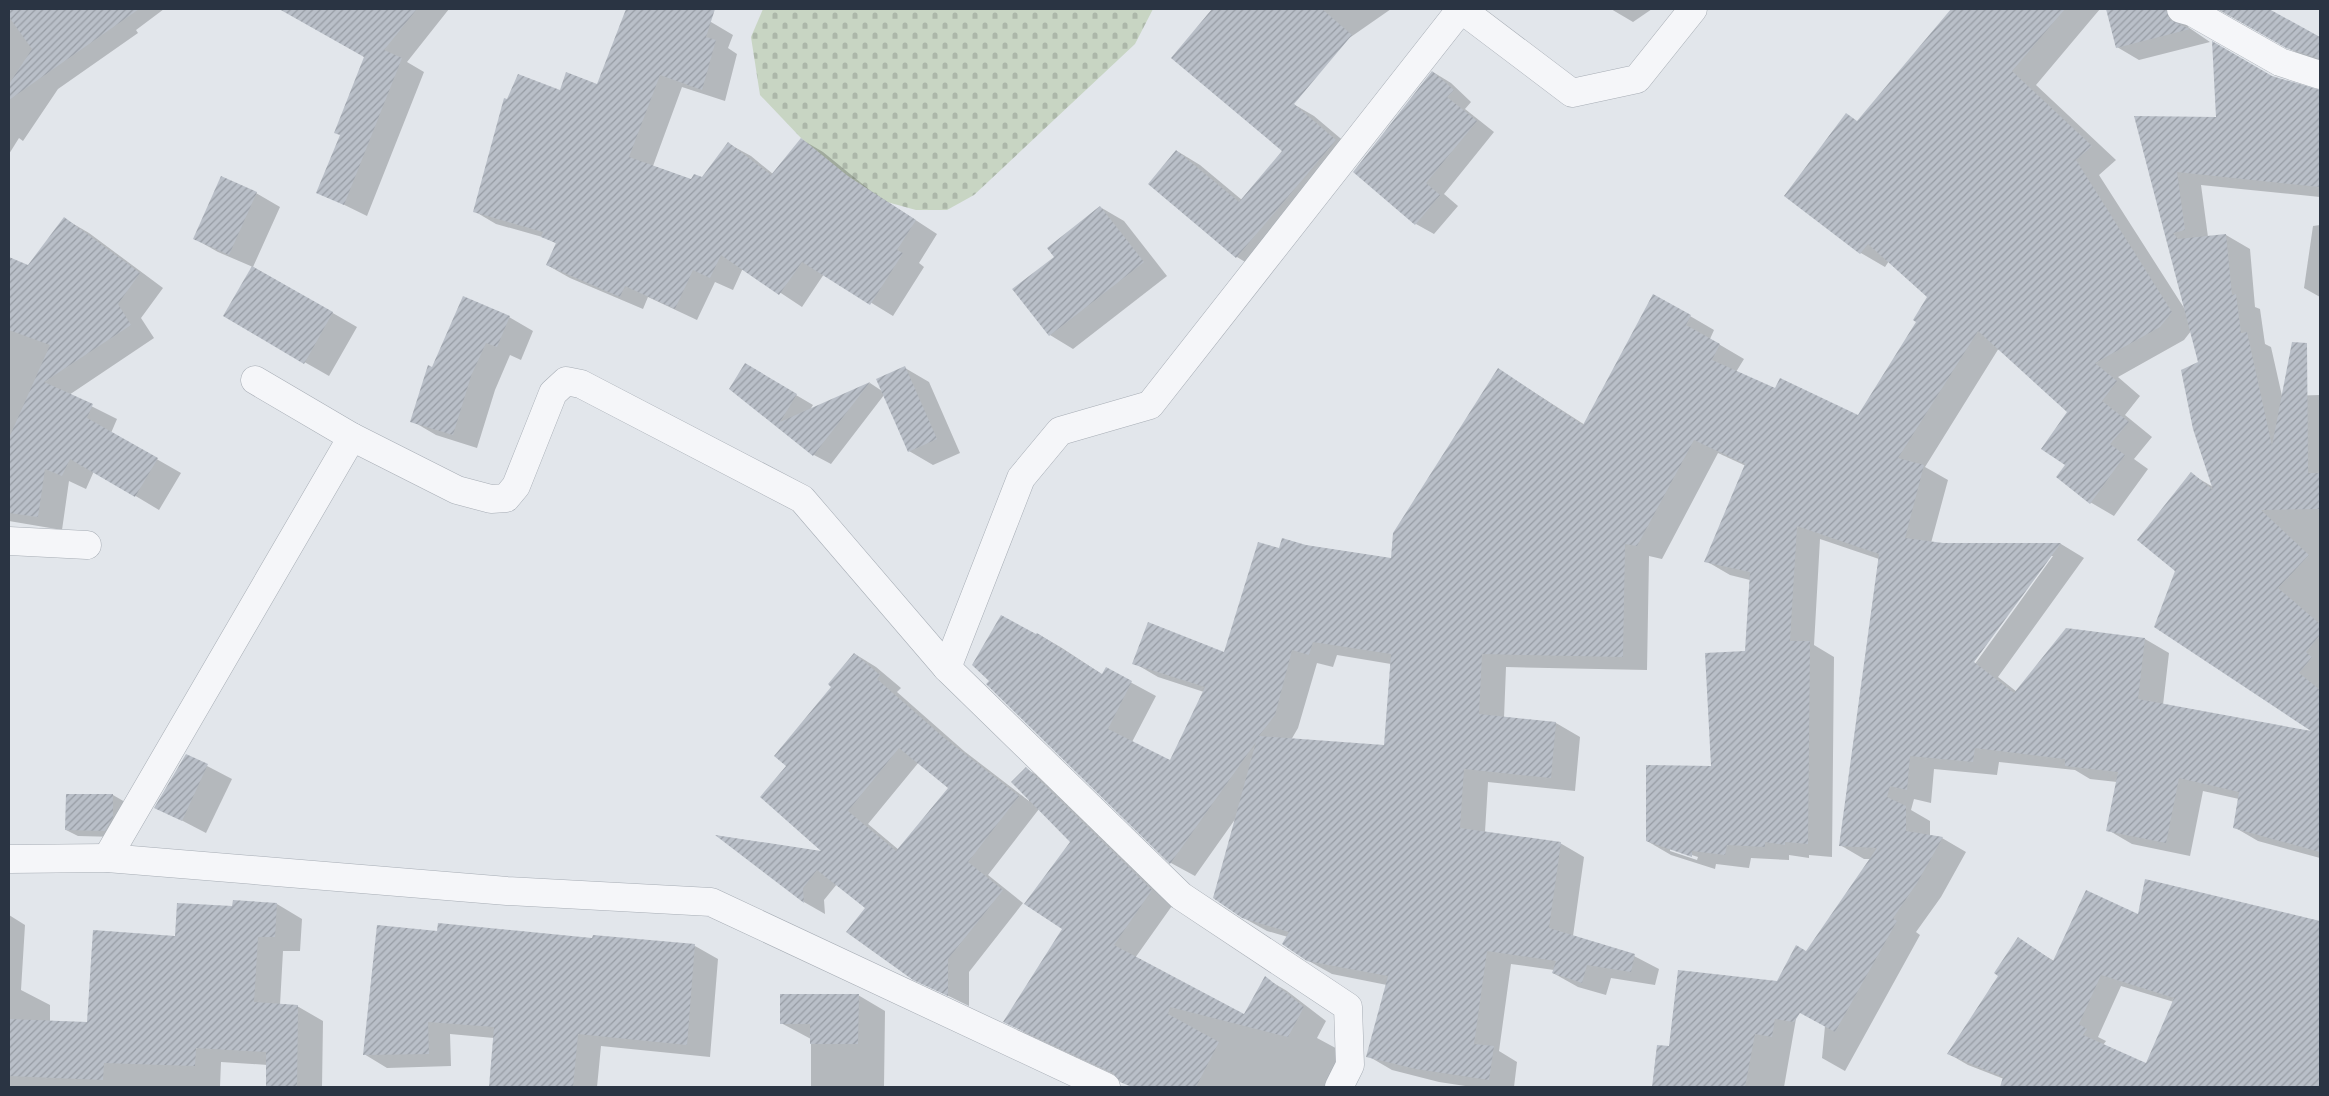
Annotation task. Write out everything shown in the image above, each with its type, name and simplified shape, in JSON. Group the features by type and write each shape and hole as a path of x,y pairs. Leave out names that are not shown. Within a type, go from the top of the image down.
{"street":[{"path":"947,668 1021,478 1060,430 1150,405 1461,9 1572,93 1637,79 1693,9"},
{"path":"2181,9 2192,12 2280,62 2320,75"},
{"path":"255,380 352,438 457,490 491,499 506,498 516,486 553,393 566,381 581,384 802,499 947,668 1181,896 1348,1006 1350,1065 1339,1087"},
{"path":"107,858 352,438"},
{"path":"9,541 87,545"},
{"path":"9,859 107,858 507,890 711,902 1106,1087"}],"green space":[{"path":"763,9 1153,9 1135,44 974,195 947,210 916,210 887,202 845,174 801,138 760,95 751,37"}],"building":[{"path":"9,9 139,9 9,100 9,84 32,49 9,17"},
{"path":"279,9 417,9 384,50 402,58 344,205 316,193 340,135 334,133 364,57"},
{"path":"626,9 715,9 706,37 716,40 702,90 660,75 629,157 691,179 694,174 702,177 728,142 771,175 801,138 849,177 916,220 897,250 903,253 870,305 802,262 779,295 721,255 710,278 693,270 675,309 625,286 620,297 546,265 556,243 541,237 543,232 473,212 504,98 507,99 518,74 560,90 566,72 597,84"},
{"path":"1212,9 1322,9 1352,35 1294,104 1336,140 1236,258 1148,184 1176,150 1239,202 1282,151 1171,58"},
{"path":"1951,9 2065,9 2012,71 2092,146 2076,160 2172,312 2160,327 2095,363 2117,381 2102,401 2129,422 2110,444 2125,455 2090,504 2056,477 2065,465 2041,449 2067,412 1978,331 1898,458 1924,465 1905,538 1943,543 2061,543 1974,662 2014,693 2066,628 2145,638 2138,699 2311,731 2154,627 2175,571 2137,540 2191,472 2213,490 2193,429 2181,370 2198,362 2134,116 2216,117 2212,41 2272,76 2320,90 2320,187 2177,172 2185,230 2173,233 2178,239 2226,234 2232,295 2236,294 2241,333 2247,332 2272,446 2292,342 2307,343 2308,473 2320,473 2320,509 2261,510 2309,555 2278,588 2320,624 2320,635 2306,652 2312,657 2299,673 2320,690 2320,852 2233,828 2239,792 2179,778 2166,843 2106,831 2118,772 2065,766 2065,759 1975,748 1973,762 1910,756 1907,790 1890,786 1887,797 1906,806 1906,831 1943,837 1917,883 1893,918 1897,921 1835,1032 1800,1013 1794,1022 1775,1019 1772,1037 1755,1034 1745,1087 1652,1087 1657,1045 1669,1046 1678,970 1777,981 1796,945 1806,951 1877,848 1839,846 1879,554 1797,526 1790,641 1810,641 1808,844 1785,842 1785,845 1765,842 1765,847 1727,845 1725,855 1692,851 1692,857 1646,841 1646,765 1711,766 1705,653 1745,651 1750,572 1704,562 1745,464 1694,440 1637,546 1625,544 1623,657 1482,654 1479,714 1556,722 1551,778 1464,769 1460,828 1561,842 1549,928 1635,954 1631,972 1587,965 1582,983 1552,973 1556,961 1487,951 1474,1044 1494,1046 1489,1080 1416,1069 1366,1057 1388,976 1307,961 1282,944 1289,932 1242,918 1213,898 1256,742 1170,864 986,684 989,681 972,665 1001,615 1037,633 1102,674 1106,667 1132,681 1108,729 1170,760 1205,687 1132,664 1148,622 1224,652 1258,542 1279,548 1282,538 1306,545 1391,558 1393,533 1498,368 1583,425 1653,294 1691,315 1686,325 1720,344 1712,360 1775,388 1780,378 1858,415 1916,322 1913,320 1927,297 1868,244 1860,254 1784,196 1846,113 1857,121","holes":["1313,642 1391,654 1384,745 1259,736 1275,715 1292,650 1309,655"]},
{"path":"2106,9 2166,9 2170,20 2190,29 2116,48"},
{"path":"2218,9 2269,9 2320,37 2320,59 2286,48"},
{"path":"1432,71 1454,90 1447,97 1477,121 1426,183 1440,195 1415,225 1353,172"},
{"path":"221,176 257,192 229,255 193,239"},
{"path":"1100,206 1144,262 1049,336 1012,289 1054,257 1047,248"},
{"path":"64,217 140,273 118,304 131,325 44,382 93,404 87,418 158,458 135,497 70,459 62,476 45,469 38,517 9,513 9,438 50,345 9,330 9,257 28,265"},
{"path":"252,266 333,312 304,364 223,316"},
{"path":"463,296 510,316 497,347 486,343 471,376 453,435 410,422 428,365 432,367"},
{"path":"745,363 797,394 780,422 870,382 813,456 729,389"},
{"path":"905,366 937,439 908,452 876,379"},
{"path":"854,653 880,675 877,679 943,737 1019,796 968,862 1003,890 948,959 948,996 913,980 846,932 865,908 817,870 803,888 804,903 715,835 821,851 760,797 786,766 774,756 831,687 828,684","holes":["899,748 948,788 896,851 848,811"]},
{"path":"186,754 208,764 182,821 154,808"},
{"path":"1026,767 1152,890 1114,945 1244,1014 1265,976 1304,1007 1288,1037 1170,1007 1168,1014 1219,1042 1196,1087 1132,1087 1120,1082 1113,1073 1003,1022 1062,929 1024,904 1070,842 1011,782"},
{"path":"66,794 113,794 113,817 105,831 65,830"},
{"path":"2145,879 2320,921 2320,1087 2000,1087 2003,1077 1947,1054 1998,976 1994,973 2018,937 2053,961 2086,890 2138,914","holes":["2101,975 2174,998 2146,1063 2083,1035 2087,1029 2079,1024"]},
{"path":"233,900 277,903 275,937 258,937 254,1002 298,1005 297,1087 266,1087 266,1052 196,1048 195,1066 104,1063 103,1080 9,1076 9,1019 87,1022 93,930 175,936 177,903 232,906"},
{"path":"438,923 592,938 593,935 695,944 687,1045 578,1034 573,1087 489,1087 494,1027 428,1022 429,1054 363,1055 377,925 437,931"},
{"path":"780,994 859,994 858,1044 810,1044 810,1024 780,1024"}]}
